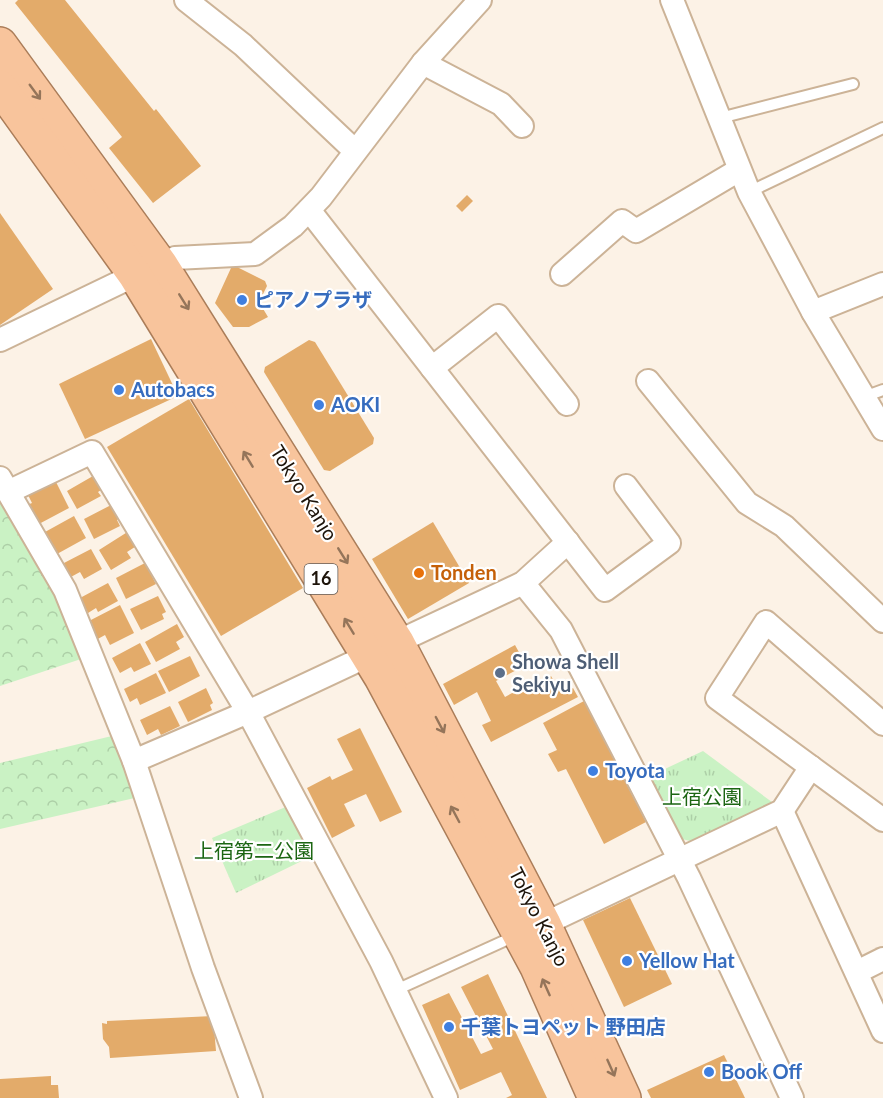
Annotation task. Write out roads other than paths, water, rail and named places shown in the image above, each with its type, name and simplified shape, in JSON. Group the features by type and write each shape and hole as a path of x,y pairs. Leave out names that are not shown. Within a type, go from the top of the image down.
{"highway":[{"name":"Tokyo Kanjo","path":"0,44 397,642 544,924 624,1098"},
{"name":"Tokyo Kanjo","path":"0,87 148,270 368,656 537,967 595,1098"}],"street":[{"path":"186,0 243,45 354,150"},
{"path":"0,340 175,258 255,254 293,226 309,210 423,63 480,0"},
{"path":"672,0 749,192 813,312 873,393 883,429"},
{"path":"423,63 501,104 522,126"},
{"path":"562,274 622,221 636,231 739,170"},
{"path":"309,210 605,590 669,543 626,486"},
{"path":"813,312 883,284"},
{"path":"432,368 498,316 567,404"},
{"path":"648,381 747,503 784,526 883,621"},
{"path":"251,1098 203,968 134,761 65,590 4,485 92,452 248,712 396,990 446,1098"},
{"path":"134,761 248,712 523,583 568,542"},
{"path":"523,583 561,630 680,859 792,1098"},
{"path":"883,724 766,622 717,698 883,820"},
{"path":"544,924 782,811 812,767"},
{"path":"782,811 883,1030"},
{"path":"857,972 883,959"}],"lane":[{"path":"720,118 853,84"},
{"path":"749,192 883,128"},
{"path":"396,990 504,941"}],"place":[{"name":"ピアノプラザ","path":"242,300"},
{"name":"Autobacs","path":"119,390"},
{"name":"AOKI","path":"319,405"},
{"name":"Tonden","path":"419,573"},
{"name":"Showa Shell Sekiyu","path":"500,673"},
{"name":"Toyota","path":"593,771"},
{"name":"Yellow Hat","path":"627,961"},
{"name":"千葉トヨペット 野田店","path":"449,1027"},
{"name":"Book Off","path":"709,1072"}],"park label":[{"name":"上宿公園","path":"702,797"},
{"name":"上宿第二公園","path":"254,851"}]}
